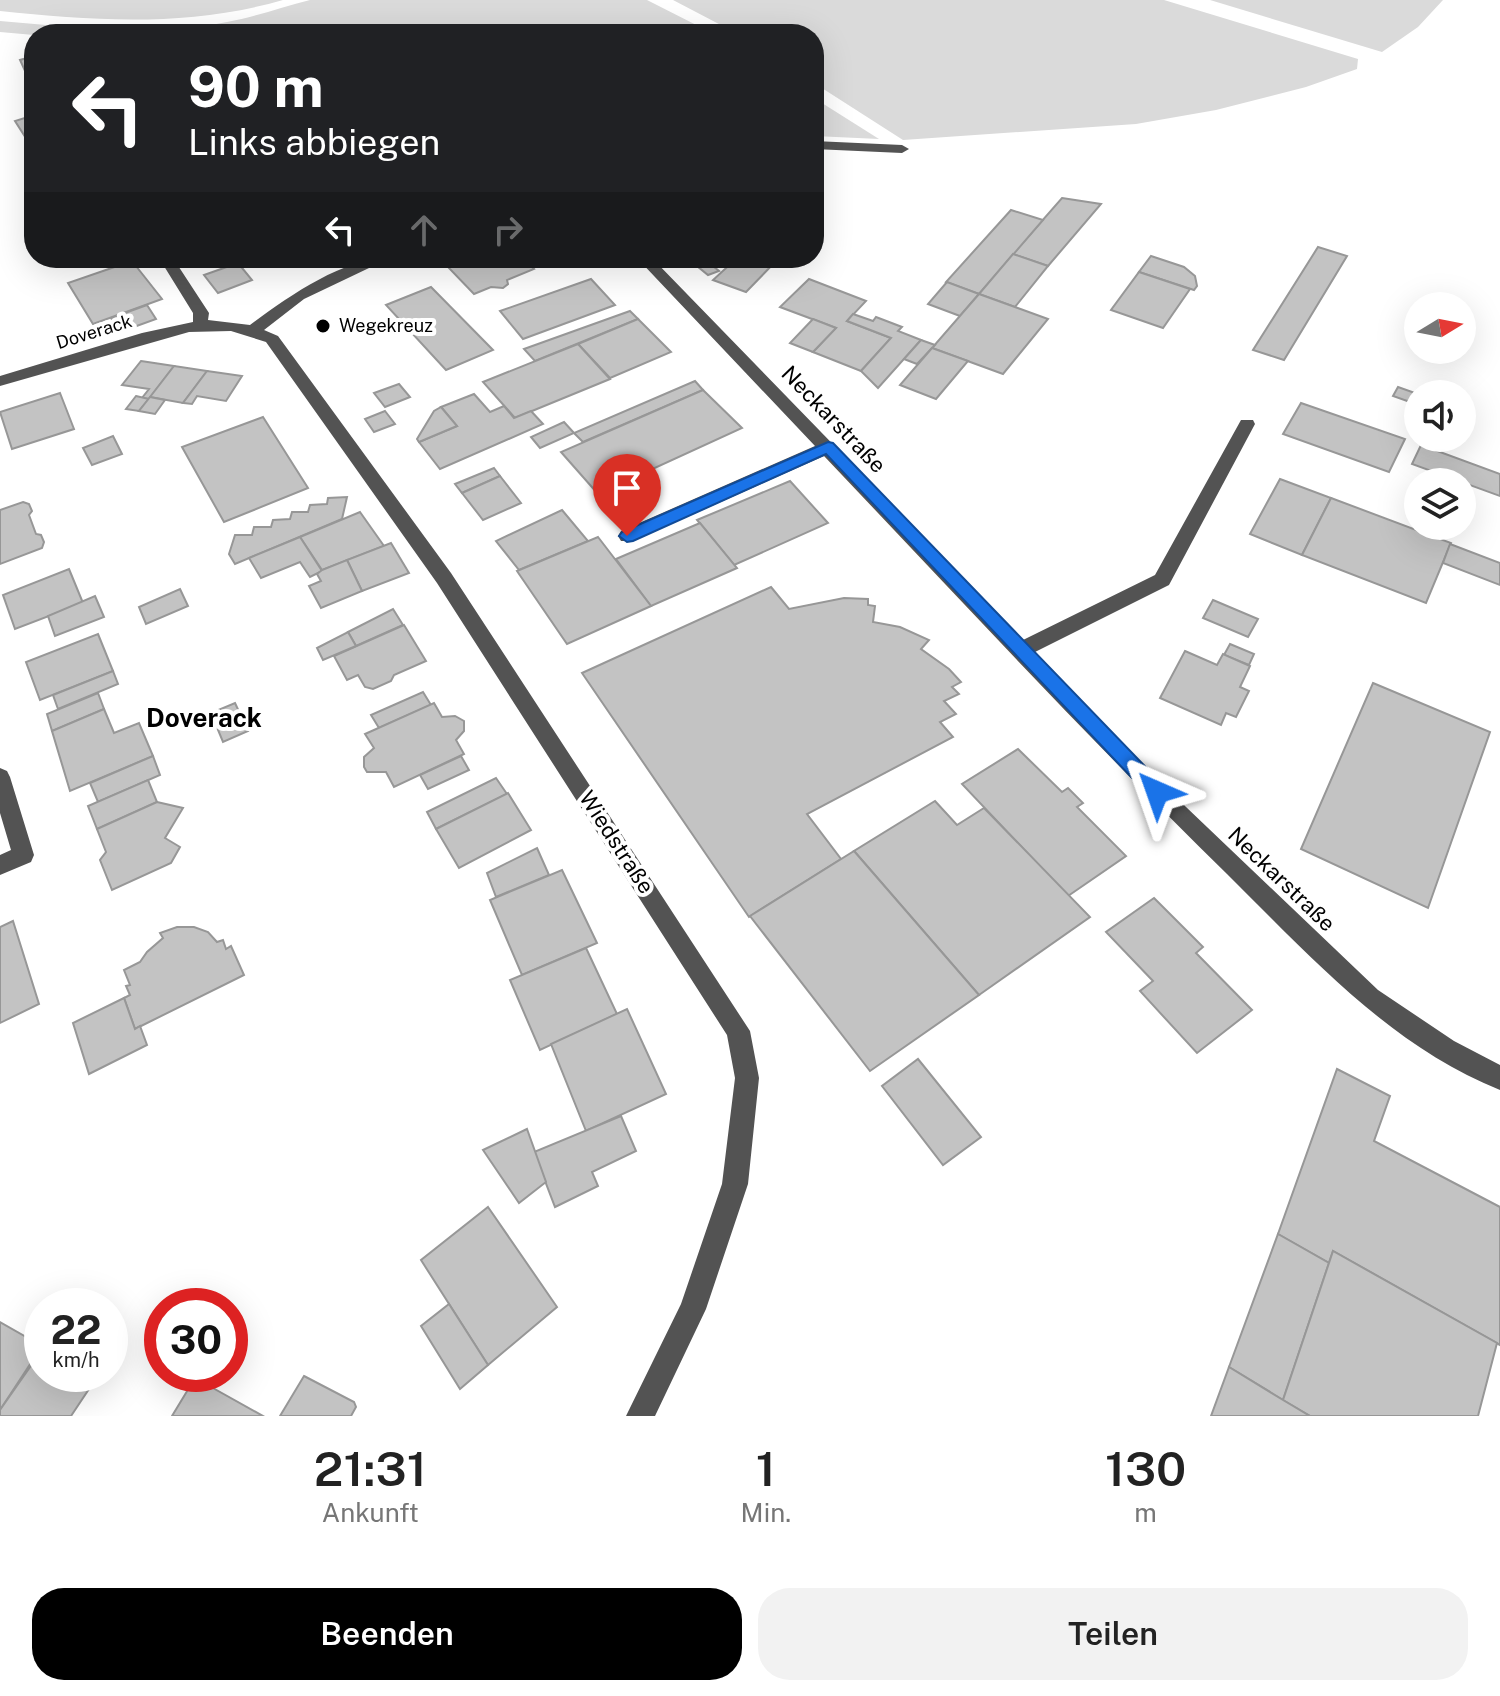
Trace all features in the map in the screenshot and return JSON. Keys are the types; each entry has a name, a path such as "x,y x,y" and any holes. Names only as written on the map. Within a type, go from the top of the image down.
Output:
{"street":[{"path":"824,145 902,149"},
{"path":"172,268 201,313 200,325"},
{"path":"254,330 299,296 361,268"},
{"name":"Neckarstraße","path":"654,268 1023,649 1157,792 1370,998 1446,1049 1500,1078"},
{"name":"Doverack","path":"0,381 178,327 229,324 254,330"},
{"name":"Wiedstraße","path":"254,330 272,339 444,578 738,1031 747,1078 735,1184 693,1309 640,1416"},
{"path":"1023,649 1162,580 1247,424"},
{"path":"627,536 828,447"},
{"path":"0,777 23,855 0,865"}],"shaded area":[{"path":"0,0 283,0 213,15 107,19 0,11"},
{"path":"310,0 647,0 694,24 214,24"},
{"path":"673,0 1164,0 1358,59 1357,69 1306,87 1216,110 1136,124 903,140 824,89 824,24 719,24"},
{"path":"1210,0 1443,0 1418,27 1382,52"},
{"path":"0,21 36,24 24,24 24,34 0,32"},
{"path":"824,104 879,139 824,136"}],"building":[{"path":"24,118 24,135 15,121"},
{"path":"1062,198 1101,204 1048,266 1013,254"},
{"path":"1011,210 1043,220 979,294 946,282"},
{"path":"1318,247 1347,256 1284,360 1253,350"},
{"path":"1013,254 1048,266 1015,307 979,294"},
{"path":"1151,256 1184,267 1195,276 1197,286 1194,290 1139,272"},
{"path":"112,268 138,268 162,299 93,324 68,283"},
{"path":"224,268 242,268 252,280 218,293 204,275"},
{"path":"449,268 534,269 507,280 508,284 503,288 491,287 474,294"},
{"path":"699,268 715,268 719,271 708,275"},
{"path":"726,268 769,268 746,292 713,280"},
{"path":"1139,272 1190,289 1163,328 1111,310"},
{"path":"591,279 615,305 523,339 500,311"},
{"path":"809,279 866,301 847,321 891,338 861,371 813,352 836,328 780,307"},
{"path":"947,282 979,294 960,316 928,304"},
{"path":"431,287 493,350 446,370 386,305"},
{"path":"979,294 1048,319 1003,374 932,348"},
{"path":"147,305 156,319 120,332 111,318"},
{"path":"630,311 638,319 535,361 524,349"},
{"path":"853,314 873,321 876,317 902,327 898,331 921,340 878,388 861,371 891,338 847,321"},
{"path":"638,319 671,352 610,378 578,344"},
{"path":"813,319 836,328 813,352 790,343"},
{"path":"921,340 935,345 917,364 904,359"},
{"path":"578,344 610,379 515,418 483,382"},
{"path":"932,348 968,361 936,399 900,385"},
{"path":"141,361 174,366 149,399 142,398 149,389 122,385"},
{"path":"174,366 207,371 183,403 150,397"},
{"path":"207,371 242,376 226,401 197,396 192,404 183,403"},
{"path":"695,381 703,390 583,442 574,433"},
{"path":"399,384 410,397 385,407 374,393"},
{"path":"1398,387 1404,389 1404,400 1393,396"},
{"path":"703,390 742,428 598,494 561,452"},
{"path":"60,393 74,429 12,449 0,412"},
{"path":"474,394 490,412 504,406 514,418 531,411 543,424 440,469 419,442 457,426 441,407"},
{"path":"136,396 149,399 139,411 126,409"},
{"path":"150,397 165,400 155,414 139,411"},
{"path":"1301,403 1404,441 1389,472 1283,434"},
{"path":"441,407 457,426 419,442 417,439 434,411"},
{"path":"385,411 395,424 374,432 365,419"},
{"path":"263,417 308,488 224,522 182,447"},
{"path":"564,422 574,433 540,448 531,437"},
{"path":"113,436 122,454 92,465 83,448"},
{"path":"1418,452 1440,452 1500,474 1500,496 1476,487 1476,468 1423,468 1412,464"},
{"path":"494,468 500,476 462,493 455,484"},
{"path":"500,476 521,503 483,520 462,493"},
{"path":"1280,479 1331,498 1302,555 1250,534"},
{"path":"790,481 828,523 734,565 697,520"},
{"path":"347,497 342,519 235,564 229,554 235,535 252,535 254,527 271,527 273,520 290,519 292,512 308,512 310,505 327,504 328,498"},
{"path":"1331,498 1404,525 1404,540 1443,540 1451,543 1426,603 1302,555"},
{"path":"23,502 29,504 32,511 29,515 36,534 41,535 44,542 42,548 0,564 0,510"},
{"path":"562,510 588,541 519,570 496,541"},
{"path":"360,512 384,546 322,570 300,537"},
{"path":"700,523 737,568 651,606 616,559"},
{"path":"300,537 322,571 310,577 300,562 261,578 249,558"},
{"path":"598,537 651,606 567,644 517,571"},
{"path":"391,543 409,573 362,591 347,560"},
{"path":"1450,544 1500,563 1500,585 1443,563"},
{"path":"347,560 362,591 321,608 309,586 321,581 317,574 322,570"},
{"path":"69,569 83,603 15,629 3,595"},
{"path":"771,587 789,609 844,598 868,599 868,605 875,606 873,622 900,627 929,640 921,649 961,682 952,687 959,694 944,701 956,714 940,722 953,737 807,814 841,859 749,917 582,673"},
{"path":"180,589 188,606 146,624 139,607"},
{"path":"95,596 104,617 55,636 48,616"},
{"path":"1213,600 1258,619 1248,637 1203,618"},
{"path":"393,609 403,625 356,646 348,632"},
{"path":"404,625 426,661 394,675 391,681 373,689 365,687 358,675 347,680 334,656"},
{"path":"348,632 356,646 323,660 317,648"},
{"path":"98,634 113,671 40,700 26,662"},
{"path":"1230,644 1254,654 1249,665 1224,655"},
{"path":"1185,651 1217,665 1223,654 1250,666 1240,687 1249,691 1236,717 1226,713 1221,725 1160,698"},
{"path":"113,671 118,684 58,709 53,695"},
{"path":"1373,683 1490,732 1428,908 1301,849"},
{"path":"423,692 431,705 379,728 371,715"},
{"path":"98,693 104,709 52,731 47,714"},
{"path":"235,703 248,731 223,742 211,713"},
{"path":"434,703 442,717 455,716 464,721 464,731 456,740 464,754 394,787 386,772 367,772 364,757 374,748 365,734"},
{"path":"104,709 114,733 139,723 153,756 70,791 52,731"},
{"path":"1018,749 1062,792 1068,788 1083,803 1077,807 1126,856 1068,896 962,784"},
{"path":"153,756 160,775 98,802 90,783"},
{"path":"461,756 469,770 428,789 420,775"},
{"path":"496,778 507,794 436,829 427,812"},
{"path":"148,780 157,802 97,829 88,806"},
{"path":"508,793 531,830 459,868 436,829"},
{"path":"935,801 957,825 984,808 1090,917 979,995 854,851"},
{"path":"157,802 183,808 165,838 180,847 171,863 112,890 100,860 106,852 97,829"},
{"path":"537,848 549,875 496,897 487,873"},
{"path":"854,851 979,995 870,1071 750,916"},
{"path":"562,870 597,943 522,975 490,900"},
{"path":"1154,898 1203,947 1196,953 1252,1010 1197,1053 1140,991 1153,981 1106,932"},
{"path":"13,921 39,1004 0,1023 0,927"},
{"path":"177,927 194,927 208,932 217,942 223,940 226,949 231,946 244,975 135,1029 124,998 130,995 126,986 130,985 124,970 140,962 163,938 160,933"},
{"path":"586,948 617,1014 540,1050 510,980"},
{"path":"124,998 135,1029 140,1026 147,1045 89,1074 73,1023"},
{"path":"627,1009 666,1094 586,1131 551,1044"},
{"path":"918,1059 981,1137 943,1165 882,1086"},
{"path":"1337,1069 1390,1096 1374,1141 1500,1207 1500,1345 1333,1251 1329,1263 1278,1234"},
{"path":"621,1116 636,1151 592,1172 598,1186 555,1207 534,1152"},
{"path":"527,1129 546,1182 519,1203 483,1150"},
{"path":"488,1207 557,1307 488,1365 421,1260"},
{"path":"1278,1234 1329,1263 1283,1400 1229,1367"},
{"path":"1333,1251 1497,1343 1478,1416 1310,1416 1283,1400"},
{"path":"449,1304 488,1365 460,1389 421,1326"},
{"path":"0,1322 24,1336 24,1373 0,1410"},
{"path":"1229,1367 1283,1400 1310,1416 1211,1416"},
{"path":"24,1376 24,1392 87,1392 71,1416 0,1416 0,1410"},
{"path":"304,1376 354,1402 356,1407 351,1416 280,1416"},
{"path":"187,1392 220,1392 263,1416 172,1416"}],"place":[{"name":"Wegekreuz","path":"323,326"}],"district":[{"name":"Doverack","path":"204,718"}],"route":[{"path":"627,536 828,447 1157,792"}]}
